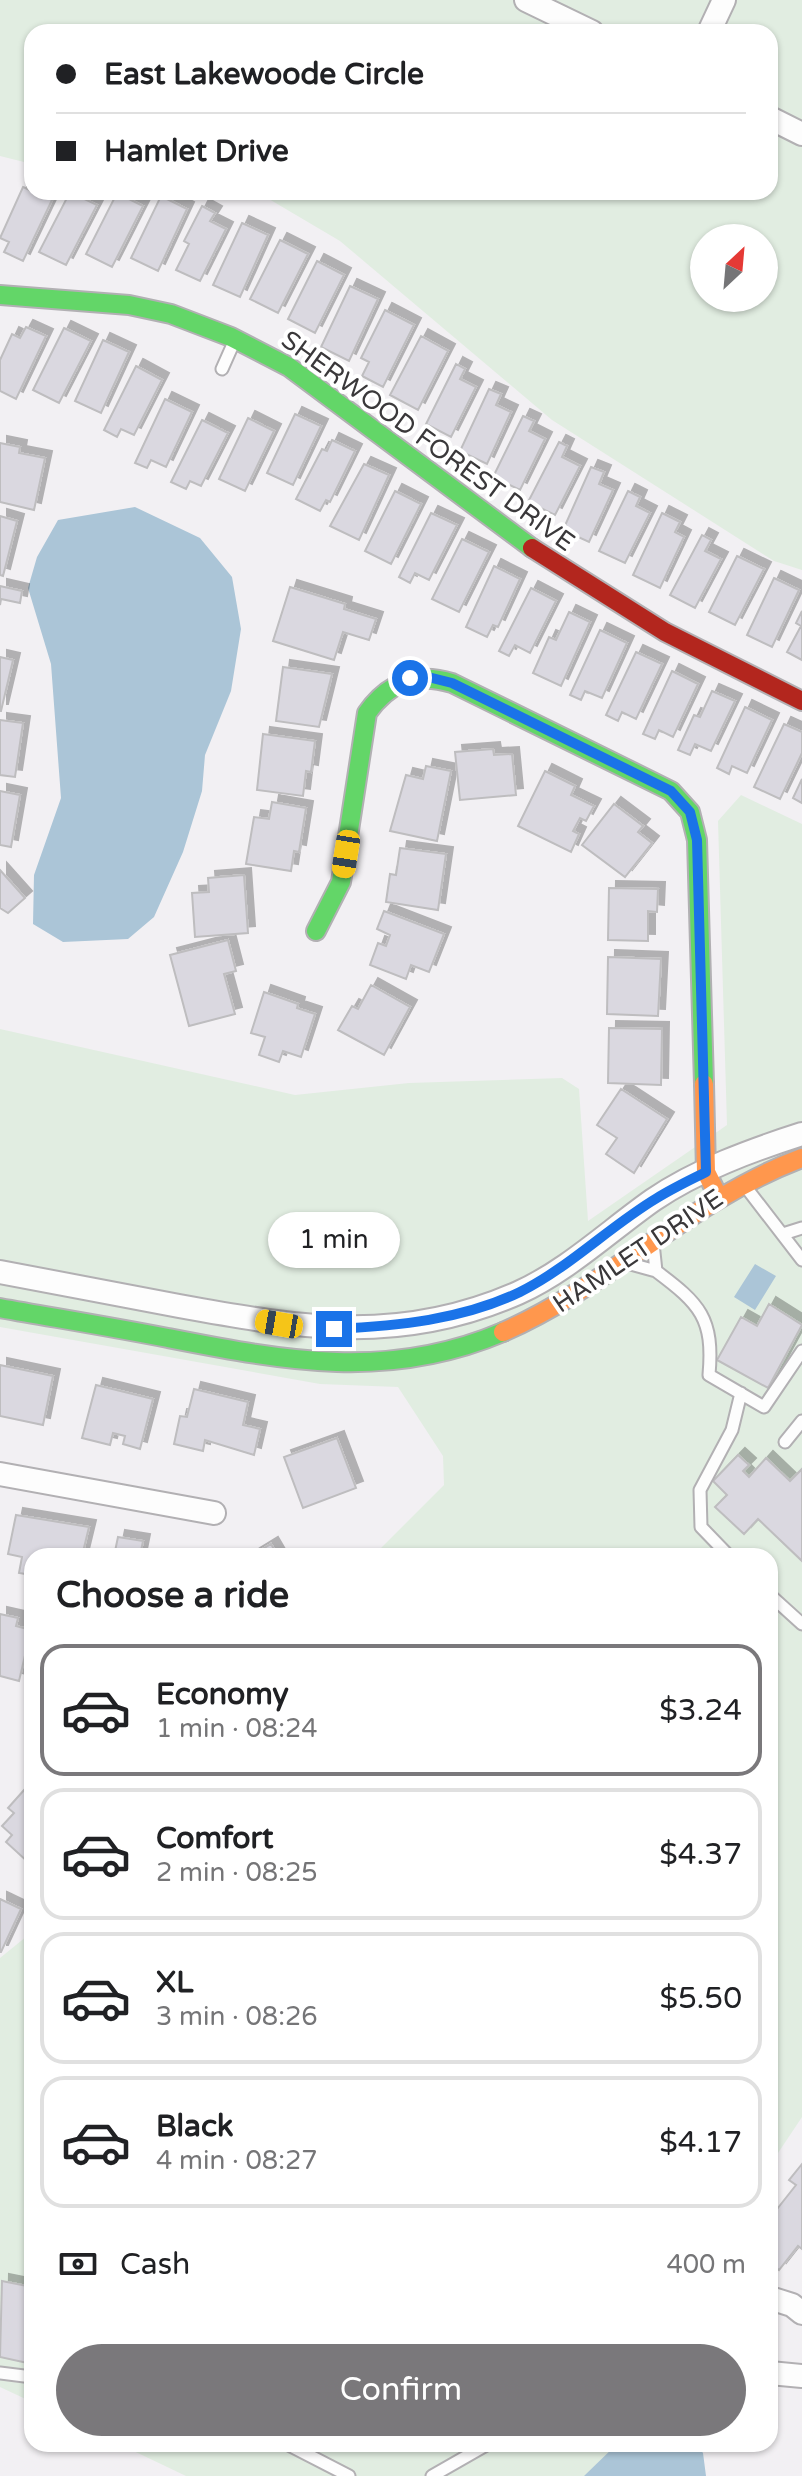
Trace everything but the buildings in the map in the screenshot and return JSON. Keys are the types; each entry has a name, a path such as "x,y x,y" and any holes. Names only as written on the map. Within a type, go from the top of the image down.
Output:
{"street":[{"path":"526,0 576,24"},
{"path":"713,24 724,0"},
{"path":"778,122 802,134"},
{"name":"SHERWOOD FOREST DRIVE","path":"0,295 129,305 175,315 236,338 289,367 580,583 697,652 802,701"},
{"path":"316,931 341,882 367,713 374,701 397,683 424,676 452,683 671,791 690,812 697,840 706,1172 718,1196"},
{"name":"HAMLET DRIVE","path":"0,1272 279,1324 334,1329 396,1326 460,1314 520,1292 571,1261 656,1198 750,1151 802,1134"},
{"name":"HAMLET DRIVE","path":"0,1308 264,1357 331,1364 402,1362 473,1343 540,1315 626,1263 718,1196 742,1182 795,1164"},
{"path":"0,1474 214,1513"},
{"path":"778,2301 792,2305 802,2313"},
{"path":"778,2374 802,2376"}],"lane":[{"path":"222,369 236,338"},
{"path":"742,1182 802,1260"},
{"path":"783,1234 802,1228"},
{"path":"653,1243 656,1271"},
{"path":"626,1263 656,1271 694,1301 705,1315 709,1375 764,1407 802,1351"},
{"path":"721,1548 701,1527 700,1490 732,1430 741,1393"},
{"path":"785,1442 802,1421"},
{"path":"778,1602 802,1624"},
{"path":"0,2373 24,2376"},
{"path":"302,2452 349,2476"},
{"path":"432,2476 474,2452"}],"shaded area":[{"path":"0,0 802,0 802,570 774,561 552,420 340,241 271,200 778,200 778,24 24,24 24,162 0,156"},
{"path":"741,795 802,824 802,2117 778,2153 778,1548 381,1548 444,1485 443,1456 398,1387 320,1384 0,1327 0,1029 295,1095 409,1083 562,1078 579,1089 588,1221 727,1125 718,821"},
{"path":"24,1938 24,2398 0,2387 0,1958"},
{"path":"136,2452 694,2452 702,2476 186,2476"}],"water":[{"path":"135,507 200,538 232,577 241,629 231,691 205,755 202,791 183,852 154,917 128,939 63,942 33,924 34,875 61,798 51,664 28,588 37,557 58,520"},
{"path":"755,1264 776,1276 755,1310 734,1297"},
{"path":"609,2452 702,2452 706,2476 584,2476"}],"traffic: fast":[{"path":"0,295 129,305 171,314 231,337 289,367 532,548"},
{"path":"316,931 341,882 367,713 384,694 404,682 427,679 452,683 671,791 690,812 697,840 704,1084"},
{"path":"0,1308 254,1354 337,1362 419,1357 503,1332"}],"traffic: slow":[{"path":"704,1084 706,1172 718,1196"},
{"path":"503,1332 579,1291 724,1196 802,1158"}],"traffic: jam":[{"path":"532,548 665,632 802,701"}],"route":[{"path":"334,1329 396,1326 460,1314 520,1292 571,1261 656,1198 706,1172 697,840 690,812 671,791 452,683 424,676 410,678"}]}
